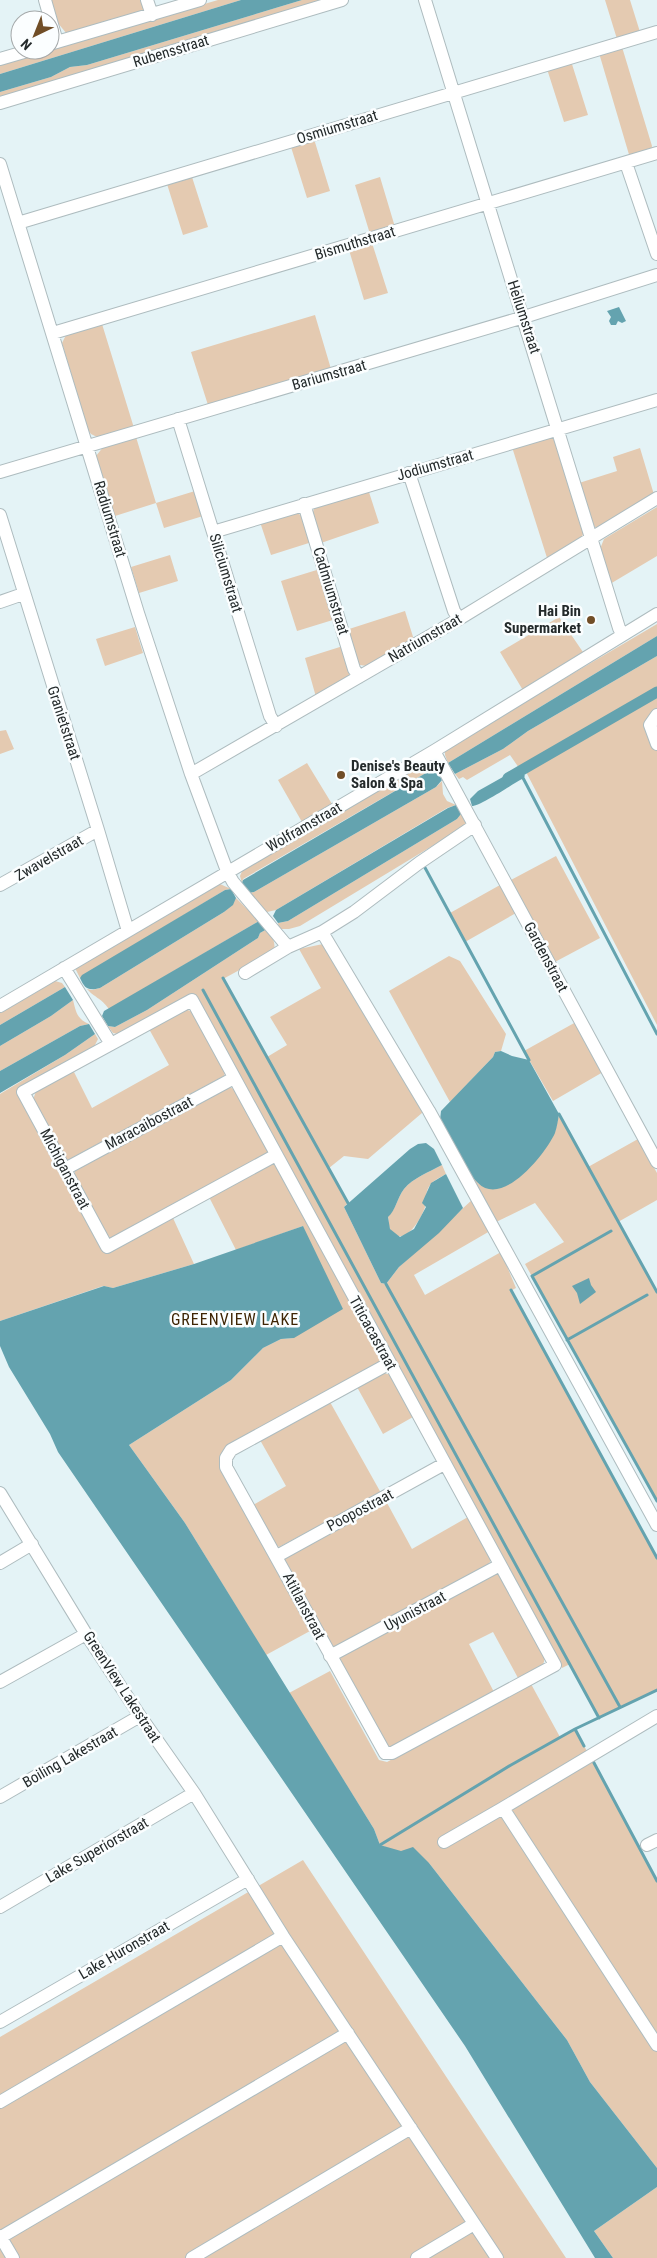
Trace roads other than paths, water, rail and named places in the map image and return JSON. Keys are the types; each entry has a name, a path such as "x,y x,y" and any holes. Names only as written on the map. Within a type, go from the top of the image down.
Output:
{"street":[{"path":"147,0 152,15"},
{"path":"60,41 200,0"},
{"name":"Rubensstraat","path":"0,103 342,0"},
{"name":"Heliumstraat","path":"425,0 486,204 524,317 622,634"},
{"name":"Osmiumstraat","path":"18,223 657,32"},
{"name":"Bismuthstraat","path":"53,333 657,153"},
{"path":"626,163 657,254"},
{"name":"Radiumstraat","path":"0,164 138,614 191,774 230,877 245,898 264,917 288,947"},
{"name":"Bariumstraat","path":"0,472 524,317 657,275"},
{"name":"Jodiumstraat","path":"213,532 657,400"},
{"name":"Siliciumstraat","path":"178,419 270,716 276,726"},
{"path":"410,473 454,611 459,619"},
{"name":"Natriumstraat","path":"191,774 459,619 657,498"},
{"name":"Cadmiumstraat","path":"304,504 354,669 359,677"},
{"name":"Granietstraat","path":"0,515 128,931"},
{"path":"0,602 23,594"},
{"name":"Wolframstraat","path":"0,1006 128,931 230,877 657,614"},
{"path":"657,715 650,724 657,744"},
{"name":"Gardenstraat","path":"434,751 657,1162"},
{"path":"245,973 288,947 322,932 354,912 472,821"},
{"name":"Zwavelstraat","path":"0,885 98,830"},
{"path":"322,932 429,1111 657,1525"},
{"path":"64,968 109,1040"},
{"name":"Michiganstraat","path":"192,1000 109,1040 23,1092 107,1247 276,1155"},
{"name":"Titicacastraat","path":"192,1000 555,1665"},
{"name":"Maracaibostraat","path":"65,1169 234,1078"},
{"name":"Atitlanstraat","path":"390,1363 230,1450 226,1458 226,1467 385,1753 392,1753 555,1665"},
{"name":"Poopostraat","path":"276,1556 444,1464"},
{"name":"GreenView Lakestraat","path":"0,1492 86,1634 194,1793 283,1936 497,2258"},
{"path":"0,1563 32,1544"},
{"name":"Uyunistraat","path":"330,1656 500,1565"},
{"path":"0,1682 86,1634"},
{"name":"Boiling Lakestraat","path":"0,1797 140,1716"},
{"path":"444,1842 657,1716"},
{"name":"Lake Superiorstraat","path":"0,1907 194,1793"},
{"path":"503,1808 657,2045"},
{"name":"Lake Huronstraat","path":"0,2022 248,1879"},
{"path":"0,2102 283,1936"},
{"path":"13,2258 1,2237 348,2033"},
{"path":"192,2258 411,2128"},
{"path":"417,2258 474,2224"}],"water":[{"path":"241,0 302,0 87,65 70,67 51,77 0,92 0,74 46,60 60,60 60,56"},
{"path":"619,307 626,321 622,323 618,321 616,325 611,325 609,321 611,317 607,311"},
{"path":"657,636 657,656 528,731 503,749 455,774 448,763"},
{"path":"519,768 525,776 522,779 472,806 470,799 478,791"},
{"path":"431,770 436,770 442,780 436,787 254,892 248,893 242,883 243,880"},
{"path":"456,805 461,814 457,819 288,921 278,923 273,916 276,910"},
{"path":"231,889 236,898 233,905 224,912 100,988 90,989 84,985 80,978 82,975 225,890"},
{"path":"259,921 267,929 260,933 258,938 147,1010 115,1027 108,1026 102,1016 104,1011"},
{"path":"65,987 73,1000 51,1016 0,1046 0,1025"},
{"path":"89,1024 95,1034 65,1055 0,1093 0,1071 80,1026"},
{"path":"501,1051 529,1060 559,1114 555,1133 543,1153 533,1164 511,1183 499,1189 488,1189 478,1183 468,1170 440,1120 441,1111 493,1057 495,1052"},
{"path":"426,1143 434,1149 442,1165 417,1178 404,1189 388,1217 390,1229 400,1237 414,1229 426,1207 422,1203 431,1183 446,1174 463,1208 439,1233 399,1267 386,1284 381,1283 344,1207 410,1149 418,1144"},
{"path":"303,1226 343,1309 294,1338 281,1339 263,1348 231,1380 129,1445 185,1523 374,1829 380,1845 401,1851 413,1847 429,1863 567,2040 590,2082 657,2168 657,2187 594,2231 613,2258 595,2258 465,2046 58,1452 50,1434 9,1367 0,1346 0,1321 104,1286 113,1288 194,1264"},
{"path":"589,1278 596,1292 580,1304 577,1293 572,1286"}],"waterway":[{"path":"508,778 657,692"},
{"path":"522,776 657,1034"},
{"path":"423,864 529,1060"},
{"path":"223,978 348,1203"},
{"path":"203,990 599,1718"},
{"path":"559,1114 657,1292"},
{"path":"611,1231 532,1276 657,1501"},
{"path":"386,1284 620,1707"},
{"path":"511,1290 657,1558"},
{"path":"567,1340 647,1295"},
{"path":"380,1845 511,1765 575,1729 657,1690"},
{"path":"575,1729 584,1746"},
{"path":"593,1761 657,1881"}],"place":[{"name":"Hai Bin Supermarket","path":"591,620"},
{"name":"Denise's Beauty Salon & Spa","path":"341,775"}],"district":[{"name":"GREENVIEW LAKE","path":"235,1319"}]}
